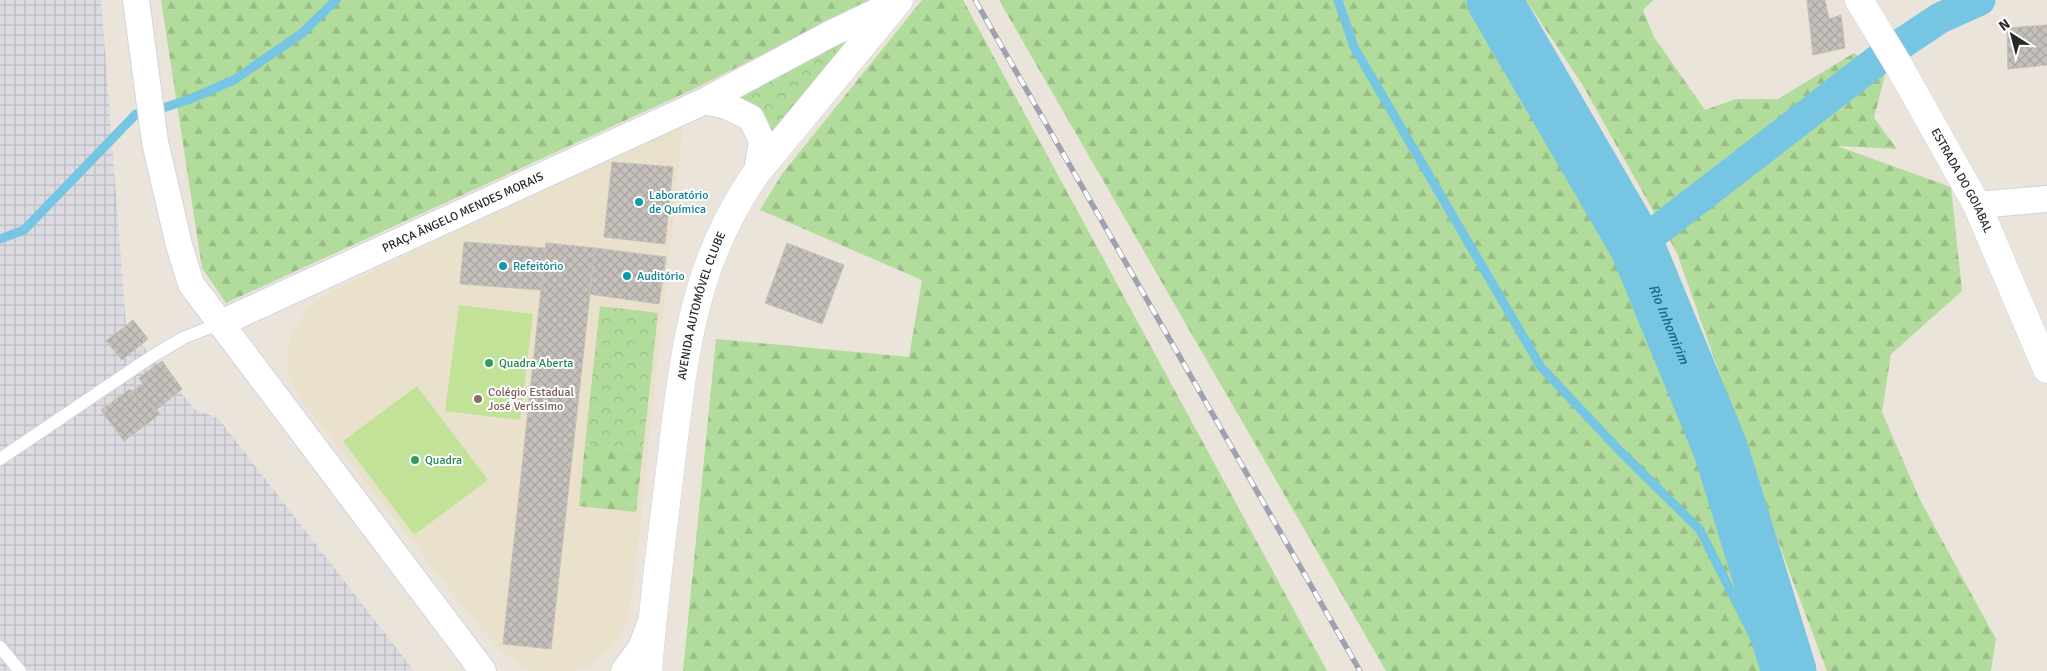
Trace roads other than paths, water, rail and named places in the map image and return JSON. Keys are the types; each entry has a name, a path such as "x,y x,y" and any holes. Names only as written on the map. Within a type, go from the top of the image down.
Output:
{"main road":[{"name":"AVENIDA AUTOMÓVEL CLUBE","path":"648,671 652,621 686,345 706,271 722,230 739,198 757,172 898,1"},
{"name":"ESTRADA DO GOIABAL","path":"1868,8 1977,205 2047,369"}],"street":[{"path":"136,0 155,142 178,246 191,284 483,671"},
{"name":"PRAÇA ÂNGELO MENDES MORAIS","path":"221,323 705,101 815,41 898,1"},
{"path":"705,101 727,106 751,118 762,141 757,172"},
{"path":"1977,205 2047,199"},
{"path":"624,671 641,648 652,621"}],"lane":[{"path":"0,459 151,357 183,338 221,323"},
{"path":"0,646 20,671"}],"waterway":[{"path":"163,108 190,99 234,80 301,34 336,0"},
{"path":"1338,0 1354,47 1541,367 1617,448 1700,530 1771,671"},
{"name":"Rio Inhomirim","path":"1494,0 1637,246 1721,450 1789,671"},
{"path":"1637,246 1883,56 1940,18 1980,0"},
{"path":"0,239 24,230 136,114"}],"railway":[{"path":"975,0 1360,671"}],"place":[{"name":"Laboratório de Química","path":"639,202"},
{"name":"Refeitório","path":"503,266"},
{"name":"Auditório","path":"627,276"},
{"name":"Quadra Aberta","path":"489,363"},
{"name":"Colégio Estadual José Veríssimo","path":"478,399"},
{"name":"Quadra","path":"415,460"}]}
